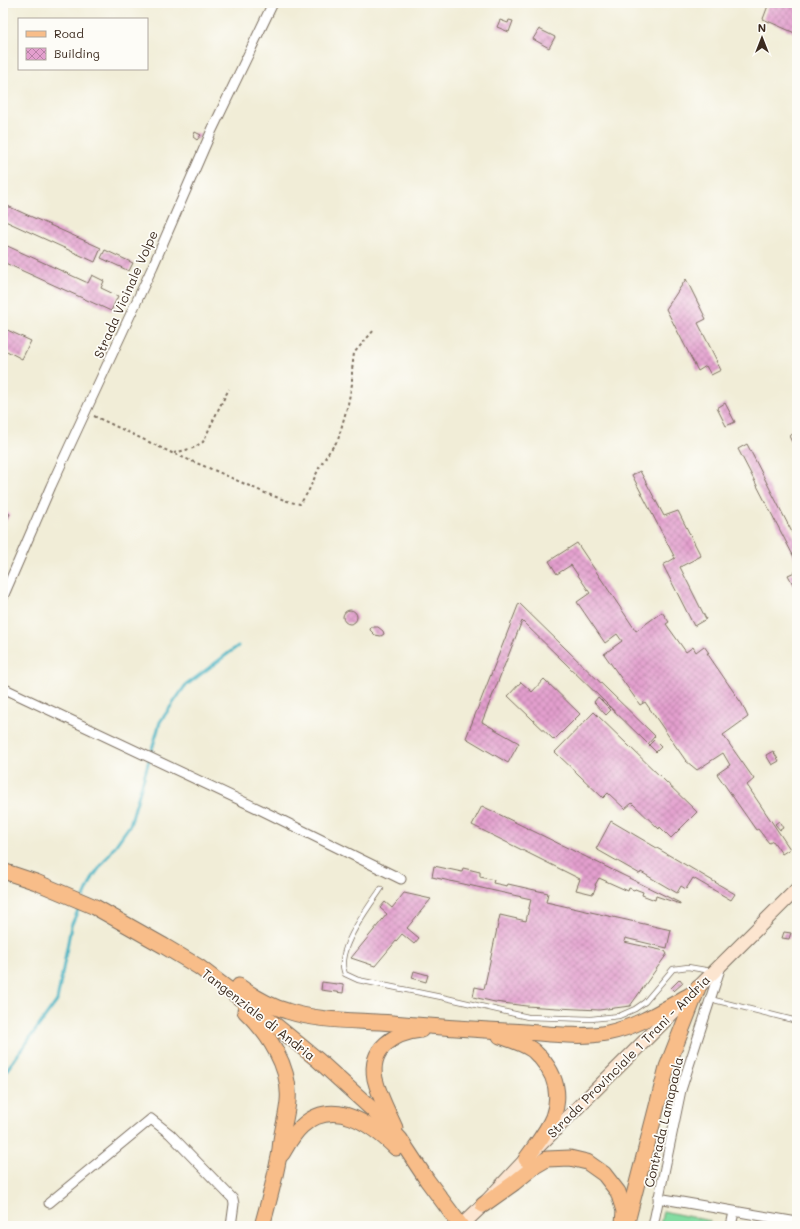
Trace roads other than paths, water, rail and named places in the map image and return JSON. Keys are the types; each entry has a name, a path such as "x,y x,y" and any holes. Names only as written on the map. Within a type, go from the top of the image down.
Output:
{"main road":[{"name":"Tangenziale di Andria","path":"3,871 36,882 95,907 199,967 274,1024 318,1060 373,1110 400,1139 427,1180 461,1226"},
{"name":"Strada Provinciale 1 Trani - Andria","path":"461,1226 713,971 797,889"},
{"path":"199,967 222,975 251,995 287,1011 312,1017 342,1021 390,1023 444,1028 582,1035 606,1033 634,1025 694,991"},
{"path":"216,981 252,1017 267,1036 279,1057 286,1078 288,1100 286,1119 281,1140 279,1160 262,1226"},
{"path":"626,1226 667,1067 694,991"},
{"path":"400,1139 380,1094 375,1078 375,1061 384,1044 393,1038 411,1032 444,1028"},
{"path":"484,1030 522,1044 533,1050 551,1070 556,1087 556,1103 552,1118 546,1130 526,1159"},
{"path":"279,1160 290,1140 301,1127 320,1116 337,1114 350,1117 368,1125 382,1135 418,1167"},
{"path":"483,1205 541,1162 548,1159 570,1158 587,1162 604,1174 618,1192 624,1211 622,1226"}],"street":[{"name":"Strada Vicinale Volpe","path":"3,597 51,486 153,266 212,130 273,3"},
{"path":"3,688 401,879"},
{"name":"Contrada Lamapaola","path":"652,1226 681,1090 723,961"},
{"path":"49,1203 152,1119 170,1134 233,1199 234,1204 231,1226"},
{"name":"Contrada Lamapaola","path":"658,1198 797,1222"},
{"path":"732,1226 734,1212"}],"lane":[{"path":"380,889 346,946 342,964 345,974 358,980 528,1017 591,1019 619,1016 635,1009 645,1002 673,969 688,967 713,971"},
{"path":"710,999 797,1020"}],"waterway":[{"path":"84,897 93,877 130,825 160,722 185,686 238,646"},
{"path":"3,1075 57,1001 71,926 80,906"}]}
